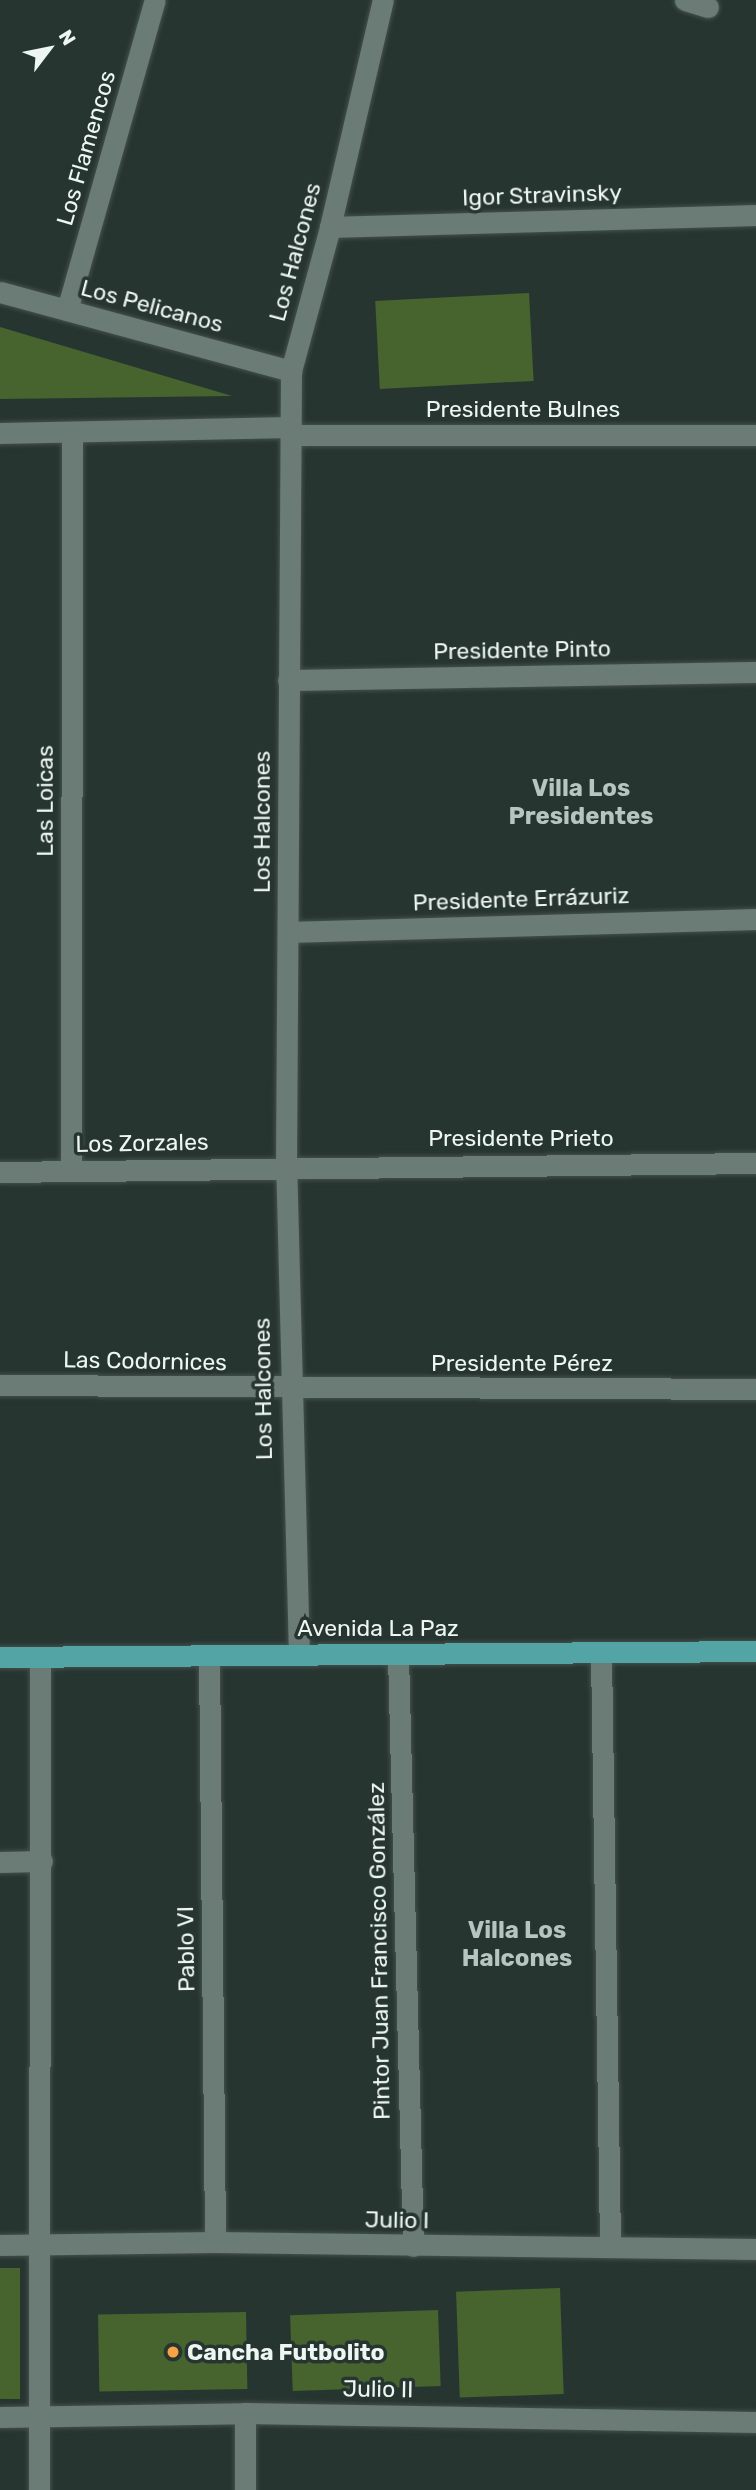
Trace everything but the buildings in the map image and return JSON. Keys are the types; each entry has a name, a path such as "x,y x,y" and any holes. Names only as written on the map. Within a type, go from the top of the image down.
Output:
{"main road":[{"name":"Avenida La Paz","path":"0,1657 756,1651"}],"street":[{"name":"Los Flamencos","path":"67,310 155,0"},
{"name":"Los Halcones","path":"299,1655 289,1389 286,1167 291,371 330,227 383,0"},
{"path":"685,0 708,7"},
{"name":"Igor Stravinsky","path":"330,227 756,215"},
{"name":"Los Pelicanos","path":"0,292 291,371"},
{"path":"0,433 290,431"},
{"name":"Presidente Bulnes","path":"290,431 756,435"},
{"name":"Las Loicas","path":"71,1171 72,432"},
{"name":"Presidente Pinto","path":"288,680 756,672"},
{"name":"Presidente Errázuriz","path":"288,932 756,919"},
{"name":"Presidente Prieto","path":"286,1167 756,1163"},
{"name":"Los Zorzales","path":"0,1172 286,1167"},
{"name":"Las Codornices","path":"0,1385 289,1389"},
{"name":"Presidente Pérez","path":"289,1389 756,1389"},
{"path":"601,1652 610,2247"},
{"name":"Pintor Juan Francisco González","path":"398,1654 413,2246"},
{"name":"Pablo VI","path":"209,1655 215,2242"},
{"path":"39,2490 36,2245 42,1861 40,1657"},
{"path":"0,1862 42,1861"},
{"name":"Julio I","path":"0,2245 215,2242 756,2249"},
{"path":"244,2490 245,2413"},
{"name":"Julio II","path":"0,2417 245,2413 756,2421"}],"green space":[{"path":"529,293 534,381 380,389 375,301"},
{"path":"0,327 232,396 0,399"},
{"path":"0,2268 20,2268 20,2399 0,2399"},
{"path":"560,2288 564,2394 460,2398 456,2292"},
{"name":"Cancha Futbolito","path":"438,2310 441,2386 293,2391 290,2315"},
{"name":"Cancha Futbolito","path":"246,2312 247,2389 99,2392 98,2315"}],"place":[{"name":"Cancha Futbolito","path":"173,2352"}],"district":[{"name":"Villa Los Presidentes","path":"581,803"},
{"name":"Villa Los Halcones","path":"517,1945"}]}
